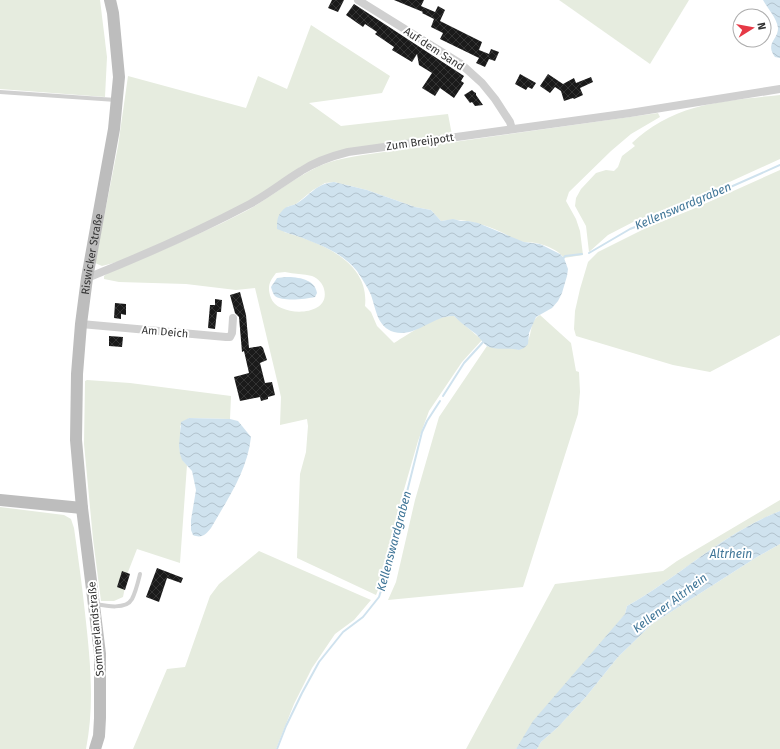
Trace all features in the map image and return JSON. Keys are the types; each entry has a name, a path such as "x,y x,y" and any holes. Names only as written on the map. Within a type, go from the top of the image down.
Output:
{"street":[{"name":"Riswicker Straße","path":"82,508 76,440 76,374 87,278 114,129 117,100 119,77 110,0"},
{"name":"Auf dem Sand","path":"358,0 461,64 482,83 495,98 510,122 512,129"},
{"name":"Zum Breijpott","path":"87,278 125,263 216,222 263,197 301,171 335,155 637,112 780,89"},
{"name":"Am Deich","path":"81,324 230,337 232,333 232,318"},
{"path":"0,500 82,508"},
{"name":"Sommerlandstraße","path":"82,508 100,654 101,694 98,736 95,749"}],"lane":[{"path":"0,92 117,100"},
{"path":"94,604 115,606 128,603 132,600 140,574"}],"shaded area":[{"path":"0,0 100,0 107,57 105,97 0,89"},
{"path":"559,0 689,0 650,64"},
{"path":"311,25 390,76 382,93 309,103 341,126 448,114 452,135 358,148 275,186 217,219 121,261 102,266 95,263 118,146 128,76 246,108 258,76 287,89"},
{"path":"780,95 780,159 701,195 637,220 608,235 589,252 586,226 575,206 576,198 581,189 596,173 606,170 614,171 618,167 622,156 635,146 632,143 638,137 661,122 677,114 704,105 748,98"},
{"path":"658,113 660,117 631,134 611,151 569,192 566,201 576,219 580,231 583,255 564,258 550,247 536,243 519,241 494,229 472,222 456,220 441,221 431,210 415,207 367,190 334,182 325,183 313,190 296,204 287,207 284,232 312,241 340,256 351,265 359,277 364,290 365,306 371,312 377,326 394,343 431,321 447,316 454,316 482,340 462,362 429,411 418,441 401,500 393,542 383,578 376,595 297,558 300,474 306,452 308,426 307,419 280,425 281,397 255,288 236,290 186,284 119,282 104,279 104,276 108,273 246,211 317,167 336,160","holes":["285,272 312,276 320,281 324,289 324,298 320,305 312,310 303,312 283,309 275,304 270,294 270,282 276,273"]},
{"path":"780,170 780,335 710,372 673,365 576,336 574,329 575,311 580,289 588,262 598,252 646,228 693,209"},
{"path":"540,315 571,343 576,371 579,372 580,392 578,414 523,587 388,600 396,582 415,500 439,417 487,346 519,350 528,340 533,322"},
{"path":"85,381 130,383 231,396 230,419 189,418 180,426 180,451 183,460 187,465 180,563 137,549 128,572 123,597 114,601 101,601 93,539 84,444"},
{"path":"780,500 780,511 739,531 665,582 627,606 625,614 516,749 466,749 555,584 663,571 677,561"},
{"path":"0,507 64,515 71,519 74,528 80,570 90,664 91,698 89,732 86,749 0,749"},
{"path":"780,544 780,749 537,749 541,742 557,728 585,698 618,657 652,624"},
{"path":"259,551 371,600 354,620 335,634 312,668 294,704 276,749 133,749 167,669 185,667 210,596 219,584"}],"water":[{"path":"763,0 780,0 780,58 775,57 771,48 778,28 772,14 772,8 768,8"},
{"path":"334,182 367,190 415,207 431,210 441,221 453,219 478,223 524,242 540,244 560,254 564,258 568,269 562,293 558,301 552,308 536,317 529,333 528,344 519,350 487,346 476,334 454,316 439,319 410,332 402,333 388,330 378,317 371,295 357,271 345,259 322,246 277,229 278,217 284,209 301,201 318,187"},
{"path":"277,278 301,278 309,282 316,288 317,293 315,297 283,299 275,296 271,287"},
{"path":"189,418 230,419 238,421 251,437 249,450 236,484 211,528 201,536 193,535 191,530 191,520 196,490 192,471 182,460 179,446 181,422"},
{"name":"Altrhein","path":"780,511 780,544 652,624 618,657 585,698 557,728 541,742 537,749 516,749 533,721 625,614 627,606 665,582 739,531"}],"building":[{"path":"332,0 344,0 338,12 328,8"},
{"path":"394,0 424,0 421,6 435,12 438,6 445,10 440,21 482,42 479,50 489,54 491,49 499,52 495,61 489,59 485,67 476,63 479,58 440,39 443,33 431,27 434,19 422,13 423,12"},
{"path":"354,4 464,76 461,81 464,83 454,98 440,88 435,96 422,88 432,73 419,65 417,54 412,62 392,50 394,47 375,34 377,32 365,24 363,27 346,15"},
{"path":"520,74 536,83 532,89 528,87 526,90 515,84"},
{"path":"548,74 563,84 574,78 576,83 591,77 593,82 580,88 583,95 564,101 561,91 555,87 550,93 540,86"},
{"path":"472,90 476,93 483,105 475,106 472,102 470,103 464,95"},
{"path":"240,292 246,315 249,348 261,346 263,348 267,360 260,363 265,383 272,382 275,395 261,401 260,397 240,401 234,377 249,373 244,351 242,352 239,317 235,313 230,295"},
{"path":"215,299 222,300 221,312 217,312 215,329 208,328 210,305 215,305"},
{"path":"115,303 126,304 126,315 121,314 121,319 114,318"},
{"path":"109,336 123,337 122,347 109,346"},
{"path":"157,568 183,578 181,583 167,578 159,602 146,597"},
{"path":"122,571 130,574 125,590 117,587"}],"waterway":[{"name":"Kellenswardgraben","path":"589,253 630,229 683,208 780,165"},
{"name":"Kellenswardgraben","path":"563,259 565,256 582,254"},
{"name":"Kellenswardgraben","path":"443,396 464,363 485,340"},
{"name":"Kellenswardgraben","path":"277,749 286,726 319,662 343,632 363,617 379,597 387,572 422,432 440,401"}],"water label":[{"name":"Kellener Altrhein","path":"670,603"}]}
